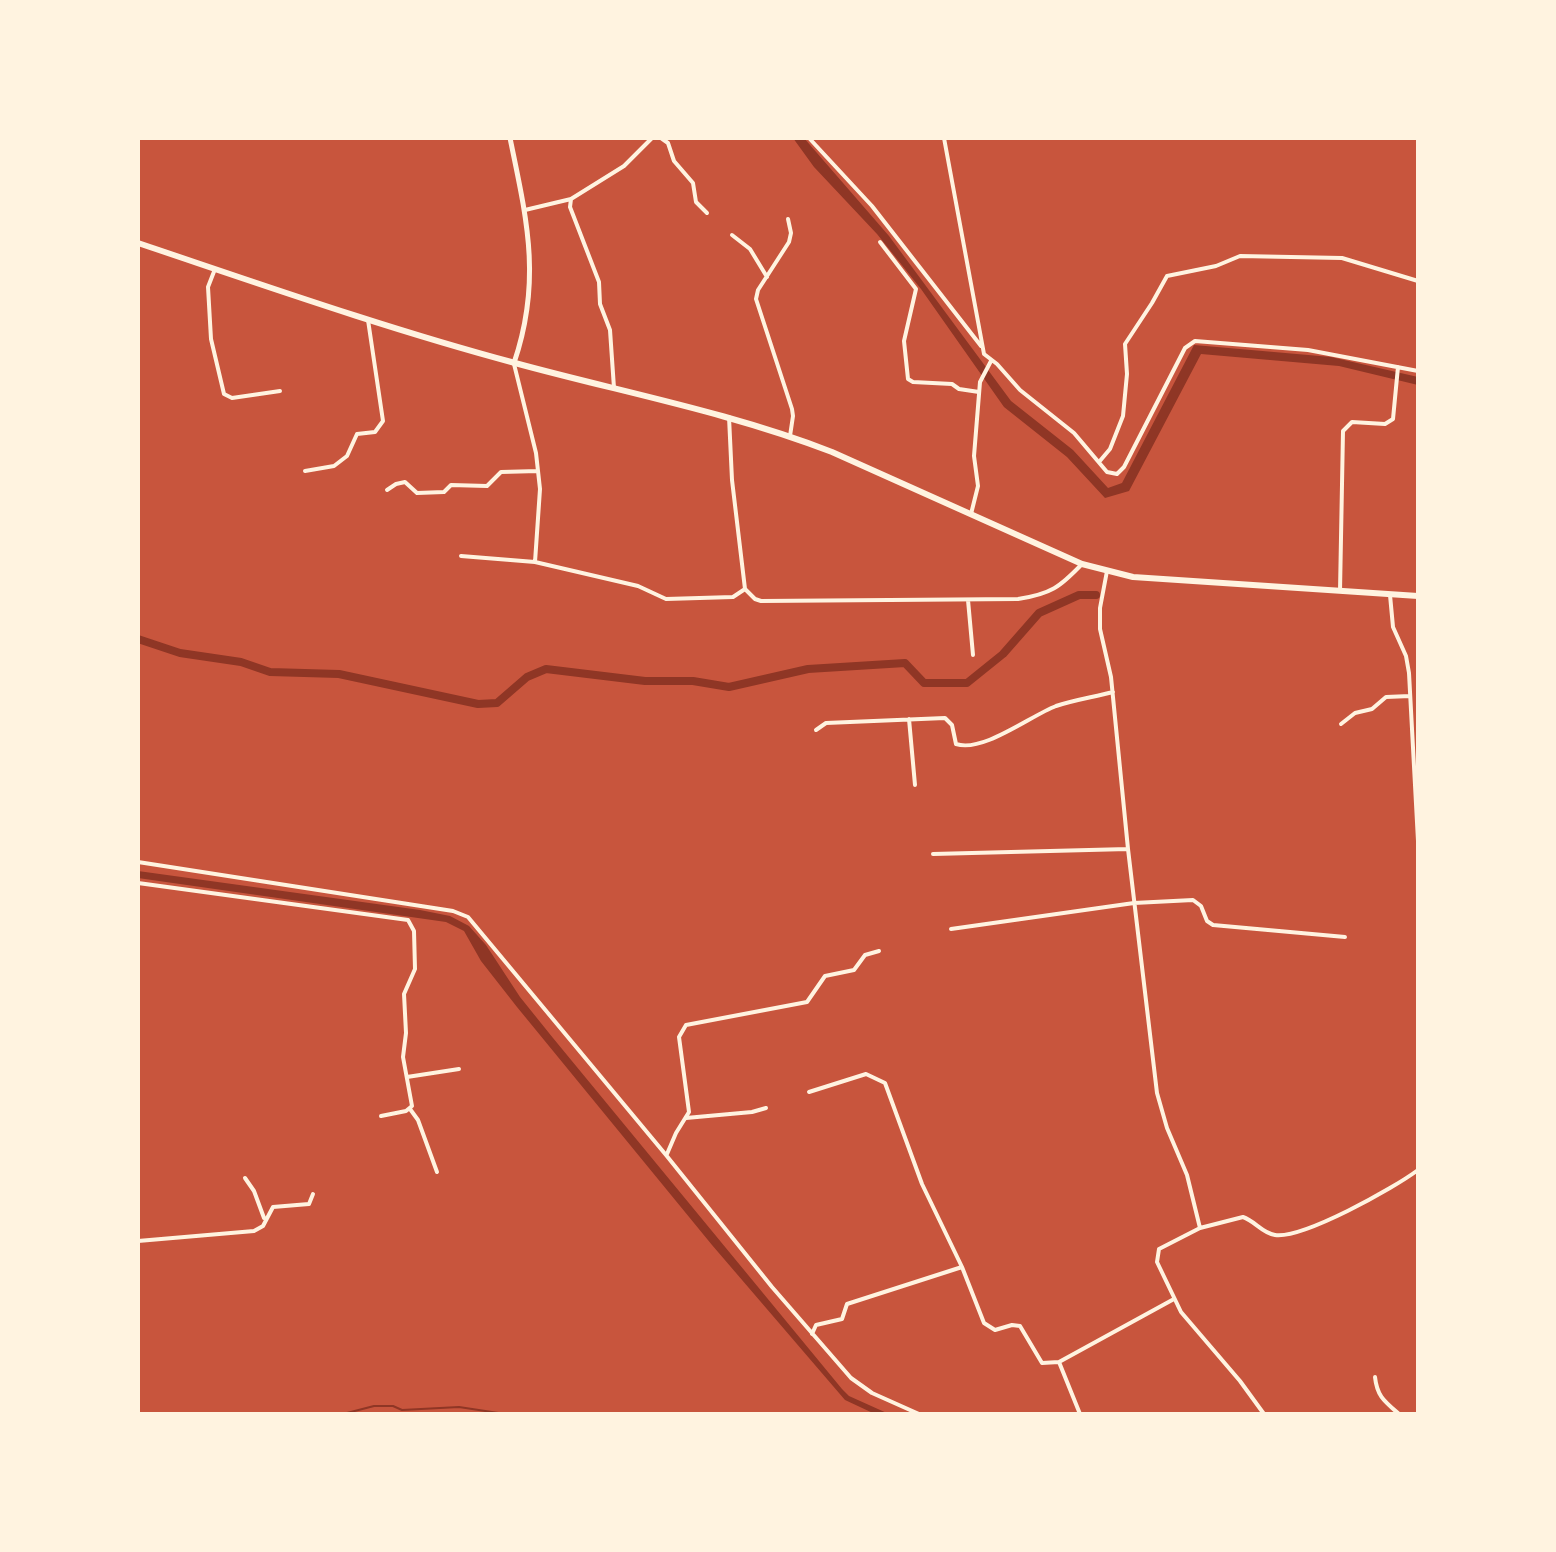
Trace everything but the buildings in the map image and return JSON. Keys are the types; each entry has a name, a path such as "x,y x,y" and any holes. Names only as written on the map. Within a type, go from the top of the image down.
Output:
{"main road":[{"path":"138,243 368,320 514,363 729,417 790,436 1082,564 1107,571 1133,577 1418,596"}],"street":[{"path":"510,138 527,222 530,304 526,329 514,363 538,471 541,503 535,562"},
{"path":"525,210 571,199 623,166 652,138"},
{"path":"661,138 668,143 674,161 693,183 696,202 707,213"},
{"path":"809,138 872,206 982,348"},
{"path":"944,138 985,357 1074,433 1107,472 1113,474 1124,467 1185,348 1195,341 1308,350 1418,371"},
{"path":"571,199 570,207 599,282 600,305 610,330 614,388"},
{"path":"788,219 790,240 757,293 756,302 792,409 790,436"},
{"path":"732,235 750,249 767,277"},
{"path":"880,242 916,289 904,341 908,379 913,382 952,384 959,389 979,392"},
{"path":"1099,462 1110,450 1123,417 1127,374 1125,344 1167,276 1216,266 1240,256 1342,258 1418,281"},
{"path":"215,269 208,287 211,340 224,394 232,398 280,391"},
{"path":"305,471 333,467 347,456 357,434 375,432 383,421 368,320"},
{"path":"971,514 978,486 974,456 979,392 989,362"},
{"path":"1340,591 1343,431 1352,422 1390,422 1395,416 1398,369"},
{"path":"729,417 732,480 745,589 755,599 968,600 1042,595 1063,583 1082,564"},
{"path":"387,490 405,482 417,493 444,492 451,485 487,486 501,472 538,471"},
{"path":"461,556 535,562 638,586 666,599 733,597 745,589"},
{"path":"1107,571 1100,608 1100,629 1113,692 1157,1093 1167,1128 1187,1175 1200,1228"},
{"path":"1390,594 1393,627 1406,656 1418,841"},
{"path":"968,600 973,655"},
{"path":"816,730 826,723 945,718 952,725 956,744 965,746 985,741 1058,706 1113,692"},
{"path":"1341,724 1355,713 1372,709 1386,697 1410,696"},
{"path":"1411,710 1418,709"},
{"path":"909,719 915,785"},
{"path":"933,854 1128,849"},
{"path":"138,862 462,913 474,923 812,1335 861,1387 919,1414"},
{"path":"138,883 408,920 414,931 415,969 404,994 406,1033 403,1057 412,1101 410,1109"},
{"path":"951,929 1134,903 1193,900 1201,906 1207,921 1213,925 1345,937"},
{"path":"666,1155 690,1104 679,1037 686,1025 807,1002 825,976 854,970 865,955 879,951"},
{"path":"407,1077 459,1069"},
{"path":"809,1092 861,1074 885,1083 922,1184 987,1327 995,1330 1020,1326 1042,1363 1059,1362 1174,1299"},
{"path":"686,1118 766,1108"},
{"path":"381,1116 410,1109"},
{"path":"410,1109 418,1120 437,1172"},
{"path":"1264,1414 1240,1381 1192,1327 1174,1299 1156,1255 1159,1249 1200,1228 1243,1217 1268,1234 1293,1235 1317,1227 1418,1170"},
{"path":"245,1178 254,1191 265,1221"},
{"path":"138,1241 254,1231 260,1229 273,1207 309,1204 313,1194"},
{"path":"812,1335 816,1325 842,1319 847,1304 962,1267"},
{"path":"1059,1362 1080,1414"},
{"path":"1375,1377 1381,1399 1399,1414"}],"shaded area":[{"path":"793,138 804,138 889,236 1011,401 1073,450 1108,488 1122,483 1194,345 1331,357 1418,377 1418,385 1339,366 1201,354 1129,491 1105,498 1067,457 1004,407 921,289 877,234 814,167"},
{"path":"138,871 420,910 450,916 469,926 553,1038 842,1389 849,1396 889,1414 875,1414 845,1400 712,1245 517,1007 481,961 464,931 446,922 138,878"}],"waterway":[{"path":"138,639 180,653 241,662 270,672 339,674 478,704 497,703 527,677 546,669 645,681 693,681 729,687 808,669 905,663 924,683 967,683 1003,654 1039,613 1079,595 1096,595"},
{"path":"343,1414 374,1406 393,1406 402,1410 459,1407 505,1414"}]}
